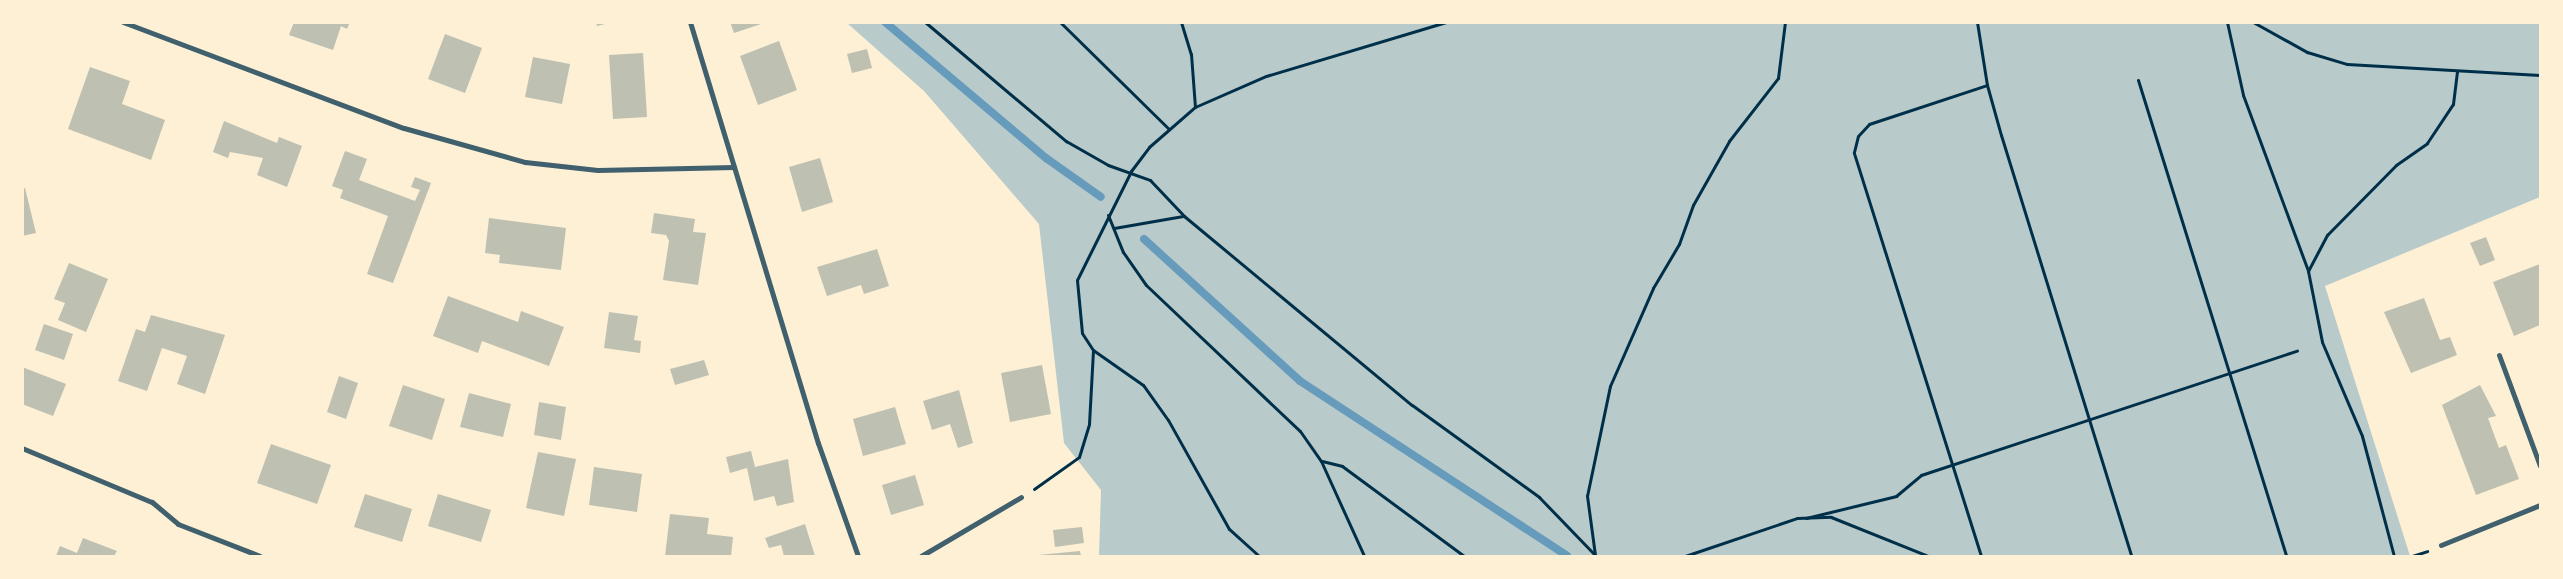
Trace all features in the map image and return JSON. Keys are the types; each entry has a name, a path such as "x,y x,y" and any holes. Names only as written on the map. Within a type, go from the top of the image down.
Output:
{"street":[{"path":"123,22 404,128 524,162 598,170 734,167"},
{"path":"690,22 818,444 858,556"},
{"path":"2499,355 2540,466"},
{"path":"22,448 152,502 178,524 260,556"},
{"path":"920,556 1021,497"},
{"path":"2442,545 2540,505"}],"path":[{"path":"925,22 1066,141 1108,165 1131,171 1150,180 1184,216 1412,405 1539,497 1596,556"},
{"path":"1060,22 1169,129"},
{"path":"1181,22 1191,54 1195,107"},
{"path":"1259,556 1229,529 1168,420 1143,385 1093,350 1082,333 1077,280 1131,171 1169,129 1195,107 1266,76 1446,22"},
{"path":"1596,556 1587,496 1610,386 1652,288 1679,244 1693,205 1729,141 1778,78 1785,22"},
{"path":"1978,22 1987,85 2131,556"},
{"path":"2227,22 2244,95 2308,271 2322,342 2362,436 2394,556"},
{"path":"2253,22 2306,52 2347,64 2540,74"},
{"path":"2308,271 2327,236 2396,165 2427,143 2453,104 2457,71"},
{"path":"2138,80 2286,556"},
{"path":"1980,556 1854,152 1869,124 1987,85"},
{"path":"1108,215 1123,252 1146,285 1270,400 1321,461 1364,556"},
{"path":"1114,228 1184,216"},
{"path":"1021,497 1079,457 1089,424 1093,350"},
{"path":"1685,556 1806,518 1896,496 1921,475 2230,375 2297,351"},
{"path":"1321,461 1342,466 1464,556"},
{"path":"1806,518 1831,517 1928,556"}],"shaded area":[{"path":"847,23 2540,23 2540,197 2325,286 2410,556 1099,556 1101,490 1064,443 1039,224 924,91"}],"building":[{"path":"294,22 350,22 347,29 341,26 333,50 289,35"},
{"path":"596,22 609,22 609,23 597,26"},
{"path":"730,22 764,22 764,23 734,33"},
{"path":"445,34 482,48 465,93 428,79"},
{"path":"779,41 797,90 758,105 740,56"},
{"path":"867,49 872,68 852,73 847,54"},
{"path":"643,53 647,117 613,119 609,55"},
{"path":"533,57 570,64 562,104 525,97"},
{"path":"90,67 130,81 122,104 165,120 151,160 68,129"},
{"path":"224,121 277,143 279,137 302,146 287,187 257,175 263,158 230,152 228,158 213,152"},
{"path":"345,151 367,159 359,180 415,201 420,190 411,187 415,177 431,183 393,283 367,274 388,216 340,198 343,190 332,186"},
{"path":"820,158 833,202 802,212 789,167"},
{"path":"25,188 36,233 22,236 22,189"},
{"path":"654,213 695,219 693,232 706,233 698,285 663,280 669,241 666,235 651,233"},
{"path":"489,218 566,228 561,270 499,263 500,255 485,253"},
{"path":"2486,237 2495,260 2480,266 2470,243"},
{"path":"877,249 889,286 864,294 861,285 827,296 817,267"},
{"path":"69,263 108,279 86,332 58,320 65,303 54,299"},
{"path":"2540,264 2540,325 2514,336 2493,282"},
{"path":"448,296 518,322 521,311 564,327 549,366 482,341 478,353 433,336"},
{"path":"2424,298 2440,340 2450,337 2457,355 2411,373 2384,312"},
{"path":"609,312 638,316 634,340 641,341 640,353 604,348"},
{"path":"151,315 225,335 205,394 177,384 187,356 162,348 147,391 118,381 136,329 145,332"},
{"path":"44,324 73,334 64,360 35,350"},
{"path":"704,360 709,375 675,385 670,369"},
{"path":"1042,365 1051,414 1010,422 1001,373"},
{"path":"22,367 66,384 53,416 22,404"},
{"path":"339,376 358,383 346,419 327,412"},
{"path":"403,385 445,399 432,440 389,426"},
{"path":"2480,385 2496,416 2488,418 2499,448 2506,445 2519,479 2476,495 2442,405"},
{"path":"959,390 973,443 958,448 950,424 932,430 923,401"},
{"path":"469,393 511,404 503,437 460,427"},
{"path":"539,402 566,407 561,440 534,435"},
{"path":"895,407 906,444 863,456 853,419"},
{"path":"271,444 331,465 317,504 257,483"},
{"path":"751,451 755,467 788,459 794,502 777,506 774,496 754,501 747,468 730,473 726,457"},
{"path":"538,452 576,459 564,516 526,508"},
{"path":"594,467 642,474 637,512 589,505"},
{"path":"915,475 924,505 891,515 882,485"},
{"path":"365,494 412,509 402,542 354,527"},
{"path":"438,494 491,510 481,542 428,526"},
{"path":"670,514 709,518 707,534 733,537 731,556 665,556"},
{"path":"805,524 815,556 784,556 781,545 769,548 765,538"},
{"path":"1082,527 1084,543 1055,547 1053,530"},
{"path":"83,538 117,551 114,556 56,556 60,546 77,553"},
{"path":"1080,551 1081,556 1038,556 1038,555"}],"waterway":[{"path":"885,22 1046,158 1101,197"},
{"path":"1144,239 1300,381 1567,556"}]}
